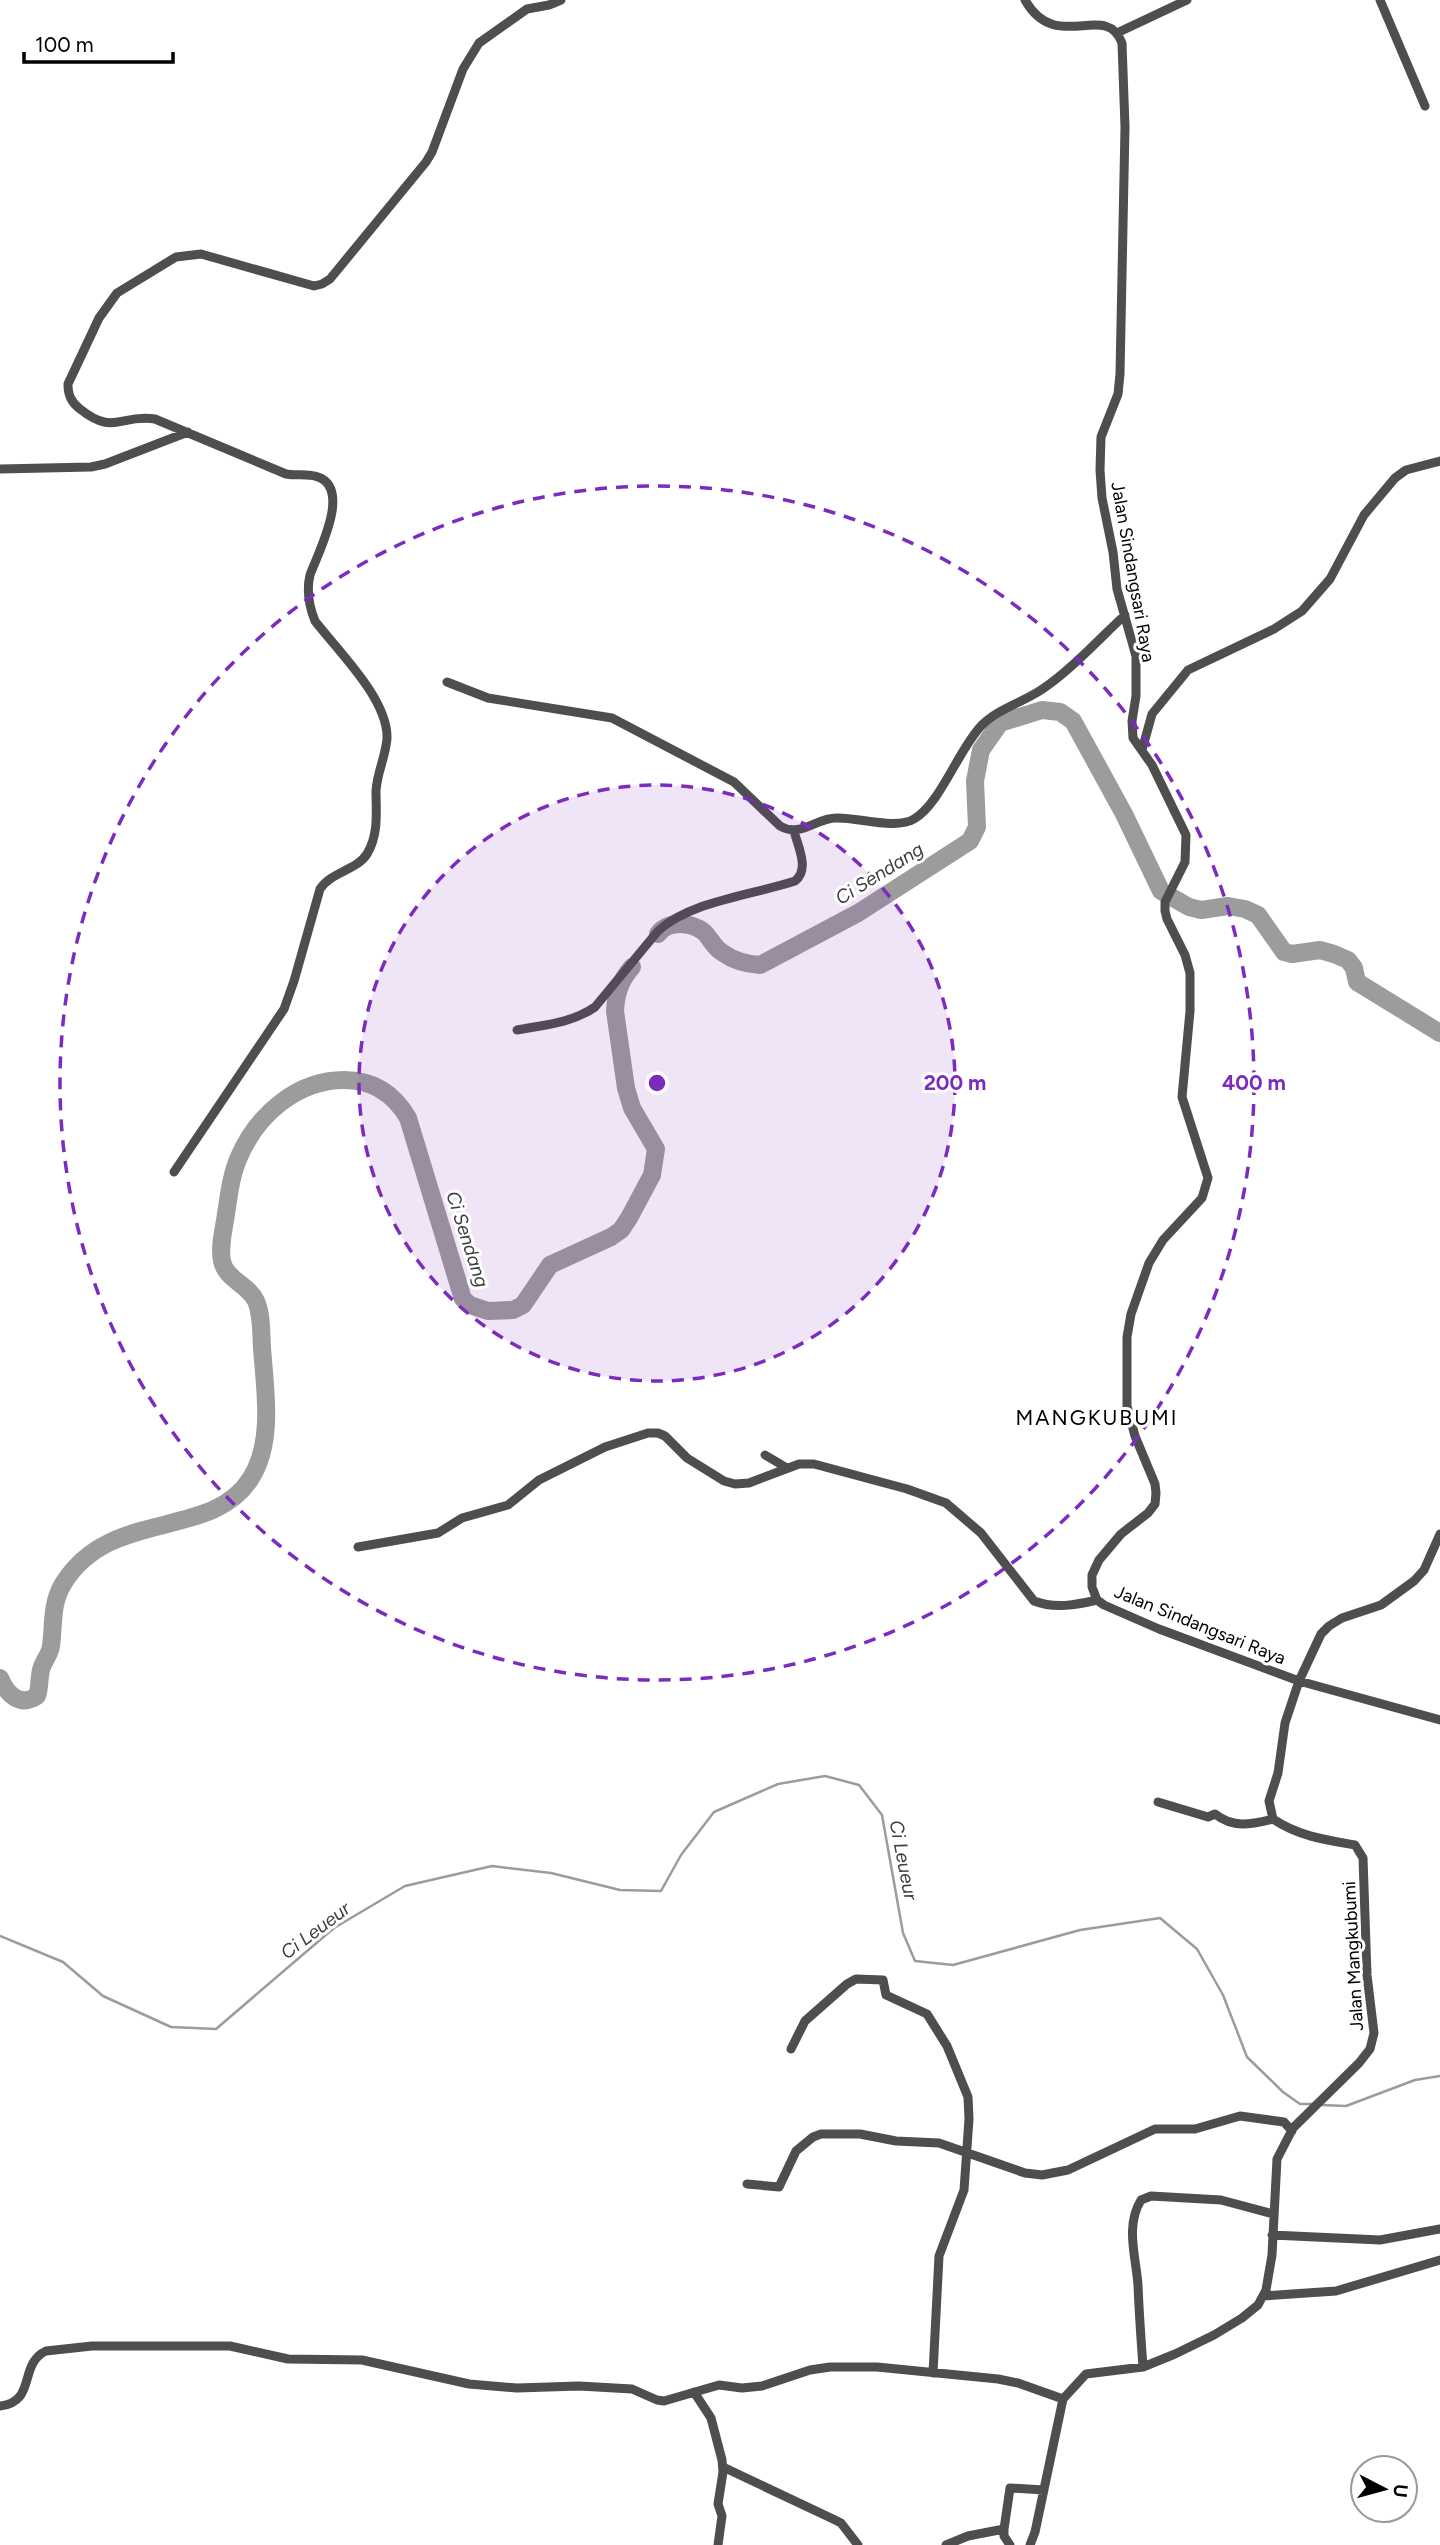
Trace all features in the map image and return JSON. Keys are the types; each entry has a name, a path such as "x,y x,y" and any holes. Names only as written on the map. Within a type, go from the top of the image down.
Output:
{"street":[{"path":"174,1172 284,1009 320,889 328,881 357,864 369,851 376,828 377,778 387,739 384,716 375,697 315,621 310,609 307,586 332,514 334,502 331,487 320,477 286,474 188,432 146,418 101,423 72,403 68,394 71,375 99,318 117,293 166,262 190,254 213,257 303,284 322,284 338,271 426,162 463,69 474,49 485,37 527,9 561,0"},
{"path":"1025,0 1042,20 1055,25 1102,21 1112,24 1119,32 1186,0"},
{"path":"1380,0 1425,106"},
{"name":"Jalan Sindangsari Raya","path":"1119,32 1122,43 1125,127 1120,374 1118,394 1101,437 1100,470 1117,589 1136,656 1133,738 1174,806 1186,835 1185,862 1165,902 1167,919 1185,955 1190,973 1190,1011 1182,1097 1208,1178 1202,1198 1163,1240 1149,1263 1131,1314 1128,1337 1128,1406 1135,1436 1156,1484 1155,1504 1148,1513 1121,1534 1098,1560 1092,1575 1092,1587 1097,1600 1159,1629 1299,1681 1440,1720"},
{"path":"0,469 91,467 188,432"},
{"path":"1142,750 1152,714 1188,670 1275,629 1302,611 1330,579 1364,515 1395,478 1411,468 1440,461"},
{"path":"447,682 488,698 612,718 724,776 780,826 794,831 837,818 897,823 916,818 948,778 970,740 985,722 1050,683 1125,615"},
{"path":"517,1030 584,1015 595,1007 670,920 688,911 800,877 803,865 794,831"},
{"path":"358,1547 433,1534 462,1518 508,1505 539,1480 605,1447 649,1433 658,1433 665,1436 687,1458 724,1481 735,1484 749,1483 799,1464 814,1464 830,1466 946,1503 981,1533 1034,1601 1044,1605 1067,1606 1097,1600"},
{"path":"765,1455 788,1468"},
{"path":"1158,1802 1208,1817 1215,1814 1236,1824 1247,1825 1273,1819 1269,1801 1278,1773 1285,1723 1299,1681 1321,1634 1342,1618 1381,1605 1414,1581 1424,1570 1440,1534"},
{"name":"Jalan Mangkubumi","path":"1263,2296 1272,2255 1277,2159 1292,2129 1370,2049 1374,2033 1366,1961 1363,1857 1355,1845 1314,1838 1273,1819"},
{"path":"791,2049 805,2021 847,1984 860,1979 883,1980 886,1995 927,2014 947,2046 968,2097 969,2119 964,2190 939,2256 933,2373"},
{"path":"747,2184 779,2188 796,2151 821,2134 860,2134 896,2141 939,2143 966,2150 1025,2173 1042,2175 1063,2172 1154,2129 1195,2129 1242,2116 1284,2122 1292,2129"},
{"path":"1143,2367 1138,2284 1133,2260 1133,2217 1141,2200 1151,2196 1221,2200 1273,2214"},
{"path":"1272,2235 1380,2240 1440,2229"},
{"path":"1030,2545 1063,2399 1086,2374 1143,2367 1214,2336 1258,2305 1263,2296 1336,2291 1440,2260"},
{"path":"0,2406 12,2405 19,2399 40,2353 92,2346 230,2346 288,2360 362,2360 469,2384 517,2388 579,2386 632,2389 664,2401 719,2385 752,2388 830,2367 877,2367 1018,2382 1063,2399"},
{"path":"695,2392 716,2431 723,2468 718,2499 722,2516 718,2545"},
{"path":"723,2468 841,2523 858,2545"},
{"path":"1010,2545 1004,2536 1004,2529 1010,2488 1044,2490"},
{"path":"946,2545 968,2536 1004,2529"}],"waterway":[{"name":"Ci Sendang","path":"658,934 668,926 693,926 704,932 717,949 727,956 740,962 760,965 858,913 970,841 977,827 975,781 981,750 1000,723 1042,710 1060,712 1073,721 1124,814 1161,891 1189,907 1201,910 1228,906 1258,915 1284,952 1292,954 1320,950 1348,960 1354,968 1357,982 1440,1033"},
{"name":"Ci Sendang","path":"0,1678 6,1690 15,1698 25,1700 37,1696 41,1670 50,1649 56,1599 63,1584 83,1560 107,1544 133,1533 212,1510 234,1497 251,1478 258,1464 263,1448 266,1415 259,1312 252,1295 232,1278 224,1267 221,1249 236,1164 256,1127 281,1103 310,1086 344,1080 355,1081 374,1086 390,1095 408,1118 463,1299 470,1305 488,1311 513,1310 523,1305 550,1265 621,1230 652,1175 656,1149 632,1108 626,1088 615,1011 619,988 632,967"},
{"name":"Ci Leueur","path":"0,1936 63,1962 103,1996 171,2027 216,2029 334,1928 405,1886 492,1866 551,1873 620,1890 661,1891 681,1855 714,1812 778,1784 825,1776 859,1785 882,1815 903,1933 915,1961 953,1965 1080,1930 1160,1918 1197,1949 1223,1995 1247,2057 1283,2092 1300,2104 1312,2104"},
{"name":"Ci Leueur","path":"1322,2105 1346,2106 1415,2080 1440,2076"}],"district":[{"name":"MANGKUBUMI","path":"1097,1418"}]}
